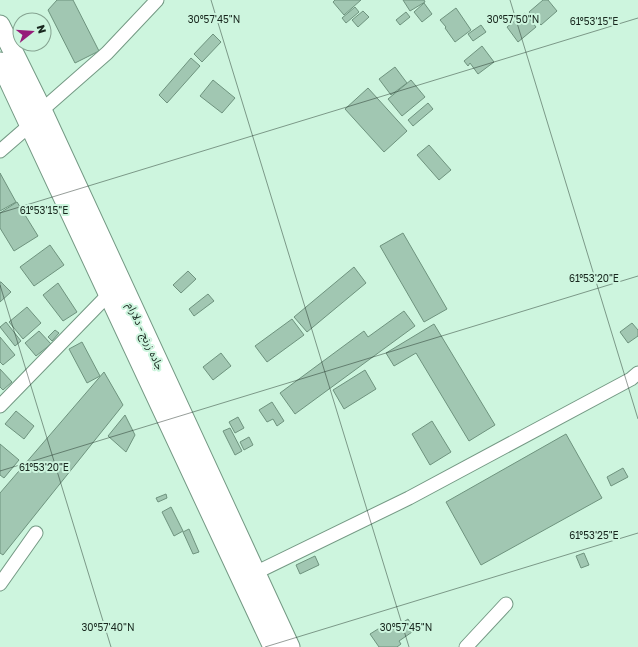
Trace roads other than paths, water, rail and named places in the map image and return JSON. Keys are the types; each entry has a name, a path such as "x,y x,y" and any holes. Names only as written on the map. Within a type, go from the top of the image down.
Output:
{"highway":[{"name":"جاده زرنج - دلارام","path":"0,25 42,110 290,647"},
{"name":"جاده زرنج - دلارام","path":"0,62 273,647"}],"street":[{"path":"42,110 107,53 157,0"},
{"path":"0,151 30,125"},
{"path":"0,406 108,295"},
{"path":"255,573 409,498 631,379 638,373"},
{"path":"0,584 36,533"},
{"path":"466,647 506,604"}]}
